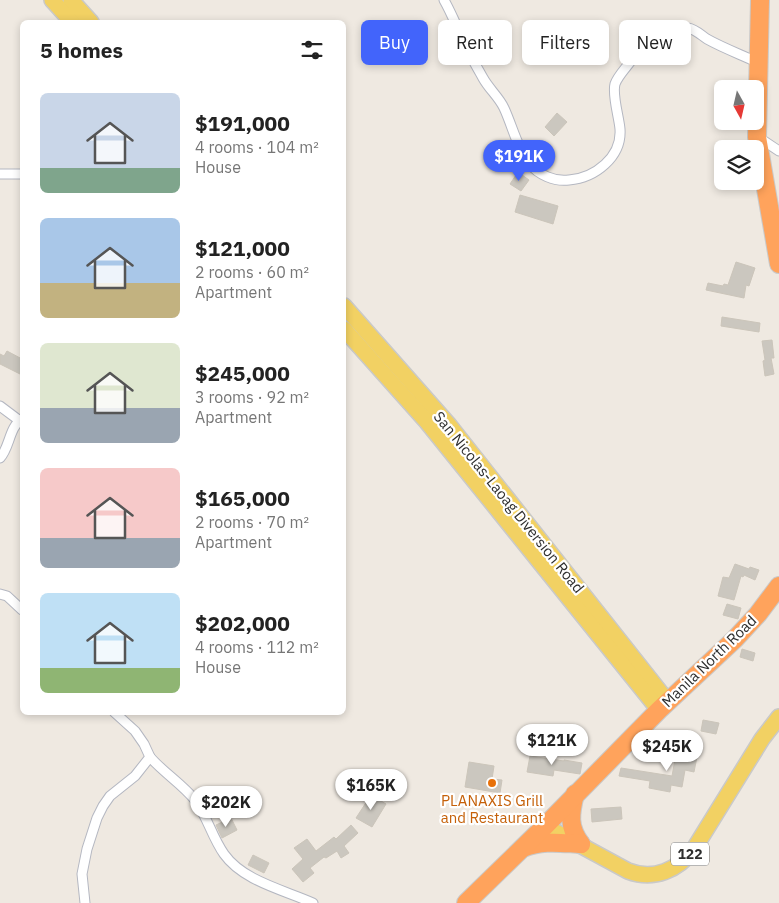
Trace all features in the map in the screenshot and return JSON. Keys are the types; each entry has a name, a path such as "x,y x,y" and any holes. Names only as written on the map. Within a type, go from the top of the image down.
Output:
{"highway":[{"path":"760,0 757,137 779,264"},
{"name":"Manila North Road","path":"466,903 663,706 735,639 758,614 779,586"},
{"path":"575,794 572,808 572,825 581,844"},
{"path":"522,848 542,842 581,844"}],"main road":[{"path":"52,0 70,20"},
{"path":"71,0 89,20"},
{"name":"San Nicolas-Laoag Diversion Road","path":"346,308 449,425 663,706"},
{"name":"San Nicolas-Laoag Diversion Road","path":"346,331 427,422 663,706"},
{"name":"122","path":"545,826 637,874 648,875 677,866 694,849 762,738 779,717"}],"street":[{"path":"444,0 484,81 502,102 522,152 529,164 543,175 554,179 565,181 584,177 597,171 610,160 620,134 614,86 637,52 658,34 678,27 690,28 708,39 759,63"},
{"path":"757,137 779,151"},
{"path":"0,174 20,174"},
{"path":"0,406 20,419"},
{"path":"0,458 4,454 15,426 20,421"},
{"path":"0,594 7,596 20,608"},
{"path":"117,715 135,731 144,744 150,758 157,766 193,798 201,809 224,855 234,865 250,877 313,903"},
{"path":"85,903 82,874 87,849 97,818 110,796 134,776 150,758"}],"building":[{"path":"557,113 567,122 554,136 545,127"},
{"path":"518,172 529,180 521,191 510,184"},
{"path":"520,195 558,206 553,224 515,212"},
{"path":"736,262 755,268 749,286 746,285 744,298 706,290 708,283 728,285"},
{"path":"722,317 760,323 759,332 721,326"},
{"path":"772,340 774,358 771,358 774,374 765,376 762,341"},
{"path":"7,351 20,358 20,374 0,364 0,354 4,356"},
{"path":"735,564 759,570 755,580 744,575 743,577 741,576 734,600 718,596 723,577 729,578"},
{"path":"727,604 741,608 738,619 723,615"},
{"path":"742,649 755,653 753,661 740,657"},
{"path":"703,720 719,723 716,734 701,731"},
{"path":"659,740 666,742 662,757 654,755"},
{"path":"677,749 698,752 694,772 685,770 682,787 671,785 670,792 649,788 650,781 619,776 621,768 672,776"},
{"path":"530,756 582,763 580,774 554,770 553,776 527,772"},
{"path":"469,762 494,766 492,779 502,780 500,793 465,787"},
{"path":"371,795 386,804 372,827 356,818"},
{"path":"621,807 622,819 592,822 591,809"},
{"path":"231,818 237,830 222,838 216,825"},
{"path":"351,825 358,833 344,846 349,853 341,858 337,851 326,858 324,857 310,868 314,873 303,882 292,869 303,859 294,848 307,839 316,851 334,837 336,839"},
{"path":"253,855 269,863 264,873 248,865"}],"place":[{"name":"PLANAXIS Grill and Restaurant","path":"492,783"}]}
